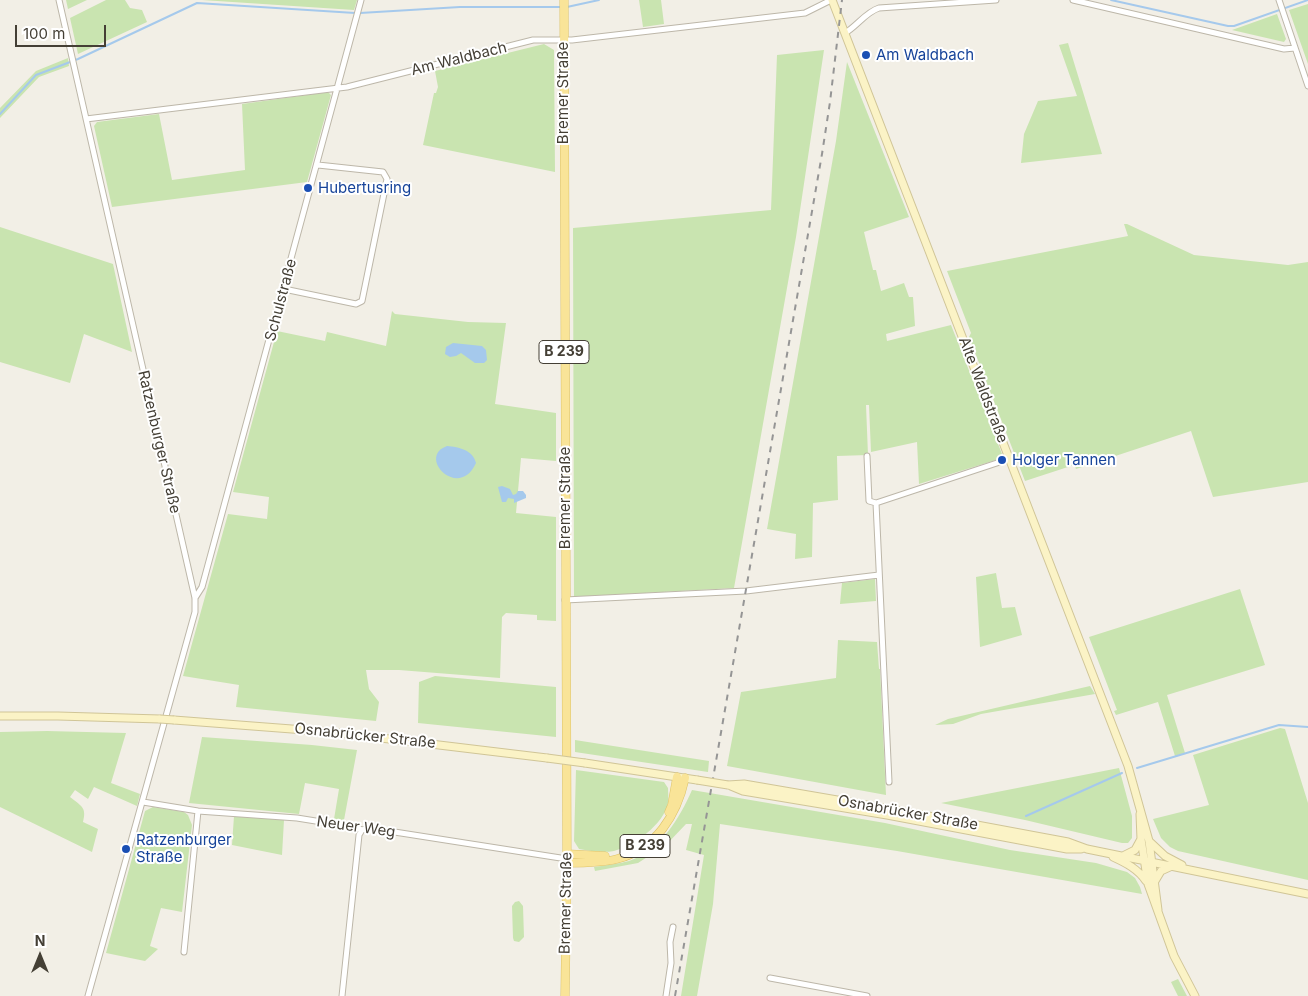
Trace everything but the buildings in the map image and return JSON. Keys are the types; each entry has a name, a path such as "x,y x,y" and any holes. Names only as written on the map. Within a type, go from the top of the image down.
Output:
{"main road":[{"name":"Alte Waldstraße","path":"832,0 1129,771 1149,841 1152,862 1151,882"},
{"name":"Bremer Straße","path":"564,4 567,859 565,996"},
{"name":"Osnabrücker Straße","path":"0,716 160,719 331,732 585,763 728,785 744,791 864,811 1067,849 1086,849 1308,894"},
{"name":"B 239","path":"567,859 616,856 647,840 664,822 681,777"},
{"name":"Alte Waldstraße","path":"1140,810 1144,860 1158,910 1174,956 1195,996"},
{"path":"1123,856 1135,850 1141,839"},
{"path":"1149,841 1165,856 1189,869"},
{"path":"1106,853 1127,864 1151,882 1161,871 1172,866"}],"street":[{"name":"Ratzenburger Straße","path":"59,0 195,598 195,612 144,802 88,996"},
{"name":"Schulstraße","path":"195,598 202,587 362,0"},
{"name":"Am Waldbach","path":"86,119 347,87 533,40 563,40 804,13 832,0"},
{"path":"845,33 880,8 996,0"},
{"path":"1073,0 1284,49 1295,48"},
{"path":"1280,2 1308,86"},
{"path":"284,289 356,304 362,301 387,179 386,175 383,172 318,165"},
{"path":"867,456 869,501 876,504 1009,459"},
{"path":"876,504 889,782"},
{"path":"565,600 746,590 879,575"},
{"name":"Neuer Weg","path":"144,802 198,811 297,818 362,830 369,828 567,859"},
{"path":"184,952 198,811"},
{"path":"342,996 359,835 362,830"},
{"path":"666,996 671,963 670,942 673,927"},
{"path":"770,978 867,996"}],"green space":[{"path":"66,0 87,0 68,9"},
{"path":"106,0 125,0 130,8 142,10 147,22 78,54 70,18"},
{"path":"202,0 357,0 354,10"},
{"path":"639,0 661,0 664,24 643,27"},
{"path":"1308,4 1308,64 1289,10"},
{"path":"1277,14 1286,39 1284,42 1232,30"},
{"path":"1068,43 1102,154 1021,163 1024,134 1038,101 1077,96 1059,45"},
{"path":"544,44 554,50 555,172 423,145 434,93 436,93 438,87 435,71"},
{"path":"824,50 796,237 734,588 574,597 573,228 771,210 777,55"},
{"path":"68,58 69,66 39,77 0,118 0,108 36,71"},
{"path":"847,62 909,217 864,232 873,270 876,270 881,291 904,283 909,297 913,297 915,326 886,334 887,341 951,325 1002,454 999,459 919,484 917,442 871,452 869,405 866,405 868,455 837,456 838,500 813,503 812,557 795,559 796,534 767,529 836,141"},
{"path":"328,92 331,95 307,182 112,207 94,126 97,122 159,114 172,180 245,170 242,104"},
{"path":"1124,224 1194,255 1288,265 1308,262 1308,482 1213,497 1191,431 1076,469 1074,465 1025,481 969,337 971,333 947,271 1128,236"},
{"path":"0,227 113,264 132,352 84,334 70,383 0,362"},
{"path":"392,311 395,314 468,322 506,323 495,404 556,413 556,461 521,458 516,513 556,517 556,621 537,620 537,615 506,613 502,617 500,678 399,670 366,670 369,689 379,702 376,721 236,707 239,685 183,676 228,514 267,519 269,497 233,492 277,331 325,341 327,332 386,346"},
{"path":"996,573 1002,608 1015,607 1022,635 980,647 976,577"},
{"path":"875,579 876,601 840,604 842,583"},
{"path":"1240,589 1265,665 1167,695 1185,753 1175,756 1158,702 1116,715 1114,711 1117,710 1089,637"},
{"path":"838,640 877,642 886,795 727,766 741,692 836,678"},
{"path":"435,676 556,687 556,737 418,723 419,682"},
{"path":"1090,686 1095,694 981,714 953,724 935,725 948,719"},
{"path":"1280,728 1285,729 1308,803 1308,880 1178,851 1170,847 1161,838 1153,819 1209,805 1193,755"},
{"path":"0,732 126,733 111,783 140,794 137,806 94,787 88,799 75,790 70,797 84,810 83,822 98,829 92,852 0,807"},
{"path":"202,737 357,750 344,820 334,819 339,789 305,783 299,814 189,803"},
{"path":"575,740 709,761 708,772 575,752"},
{"path":"1119,768 1132,816 1132,838 1128,843 941,803"},
{"path":"576,770 664,782 668,788 668,803 661,819 639,839 614,851 605,852 579,849 574,841"},
{"path":"692,790 885,823 1010,850 1096,863 1127,872 1135,878 1142,894 897,851 720,824 713,904 697,996 681,996 704,855 686,850 692,824 686,824 666,845 638,863 595,871 594,867 629,861 651,849 675,822"},
{"path":"153,807 184,812 188,815 192,825 182,912 161,908 150,946 158,949 145,961 106,953 145,811"},
{"path":"234,816 284,820 282,855 232,845"},
{"path":"519,901 523,906 524,937 519,942 514,941 513,938 512,906 515,902"},
{"path":"1178,979 1187,996 1178,996 1171,982"}],"water":[{"path":"453,343 482,346 486,350 487,360 484,363 475,363 461,353 450,357 445,354 446,347"},
{"path":"447,446 461,448 472,455 476,463 469,474 460,478 451,477 438,466 436,459 439,451"},
{"path":"502,486 510,489 513,495 518,491 523,491 526,498 514,503 514,499 508,498 506,502 502,502 498,487"}],"waterway":[{"path":"567,7 599,0"},
{"path":"1111,0 1228,26 1234,26 1308,0"},
{"path":"0,114 36,75 78,59 197,3 355,13"},
{"path":"360,13 460,7 562,7"},
{"path":"1137,768 1279,725 1308,727"},
{"path":"1026,816 1122,773"}],"railway":[{"path":"675,996 822,154 842,0"}],"place":[{"name":"Am Waldbach","path":"866,55"},
{"name":"Hubertusring","path":"308,188"},
{"name":"Holger Tannen","path":"1002,460"},
{"name":"Ratzenburger Straße","path":"126,849"}]}
